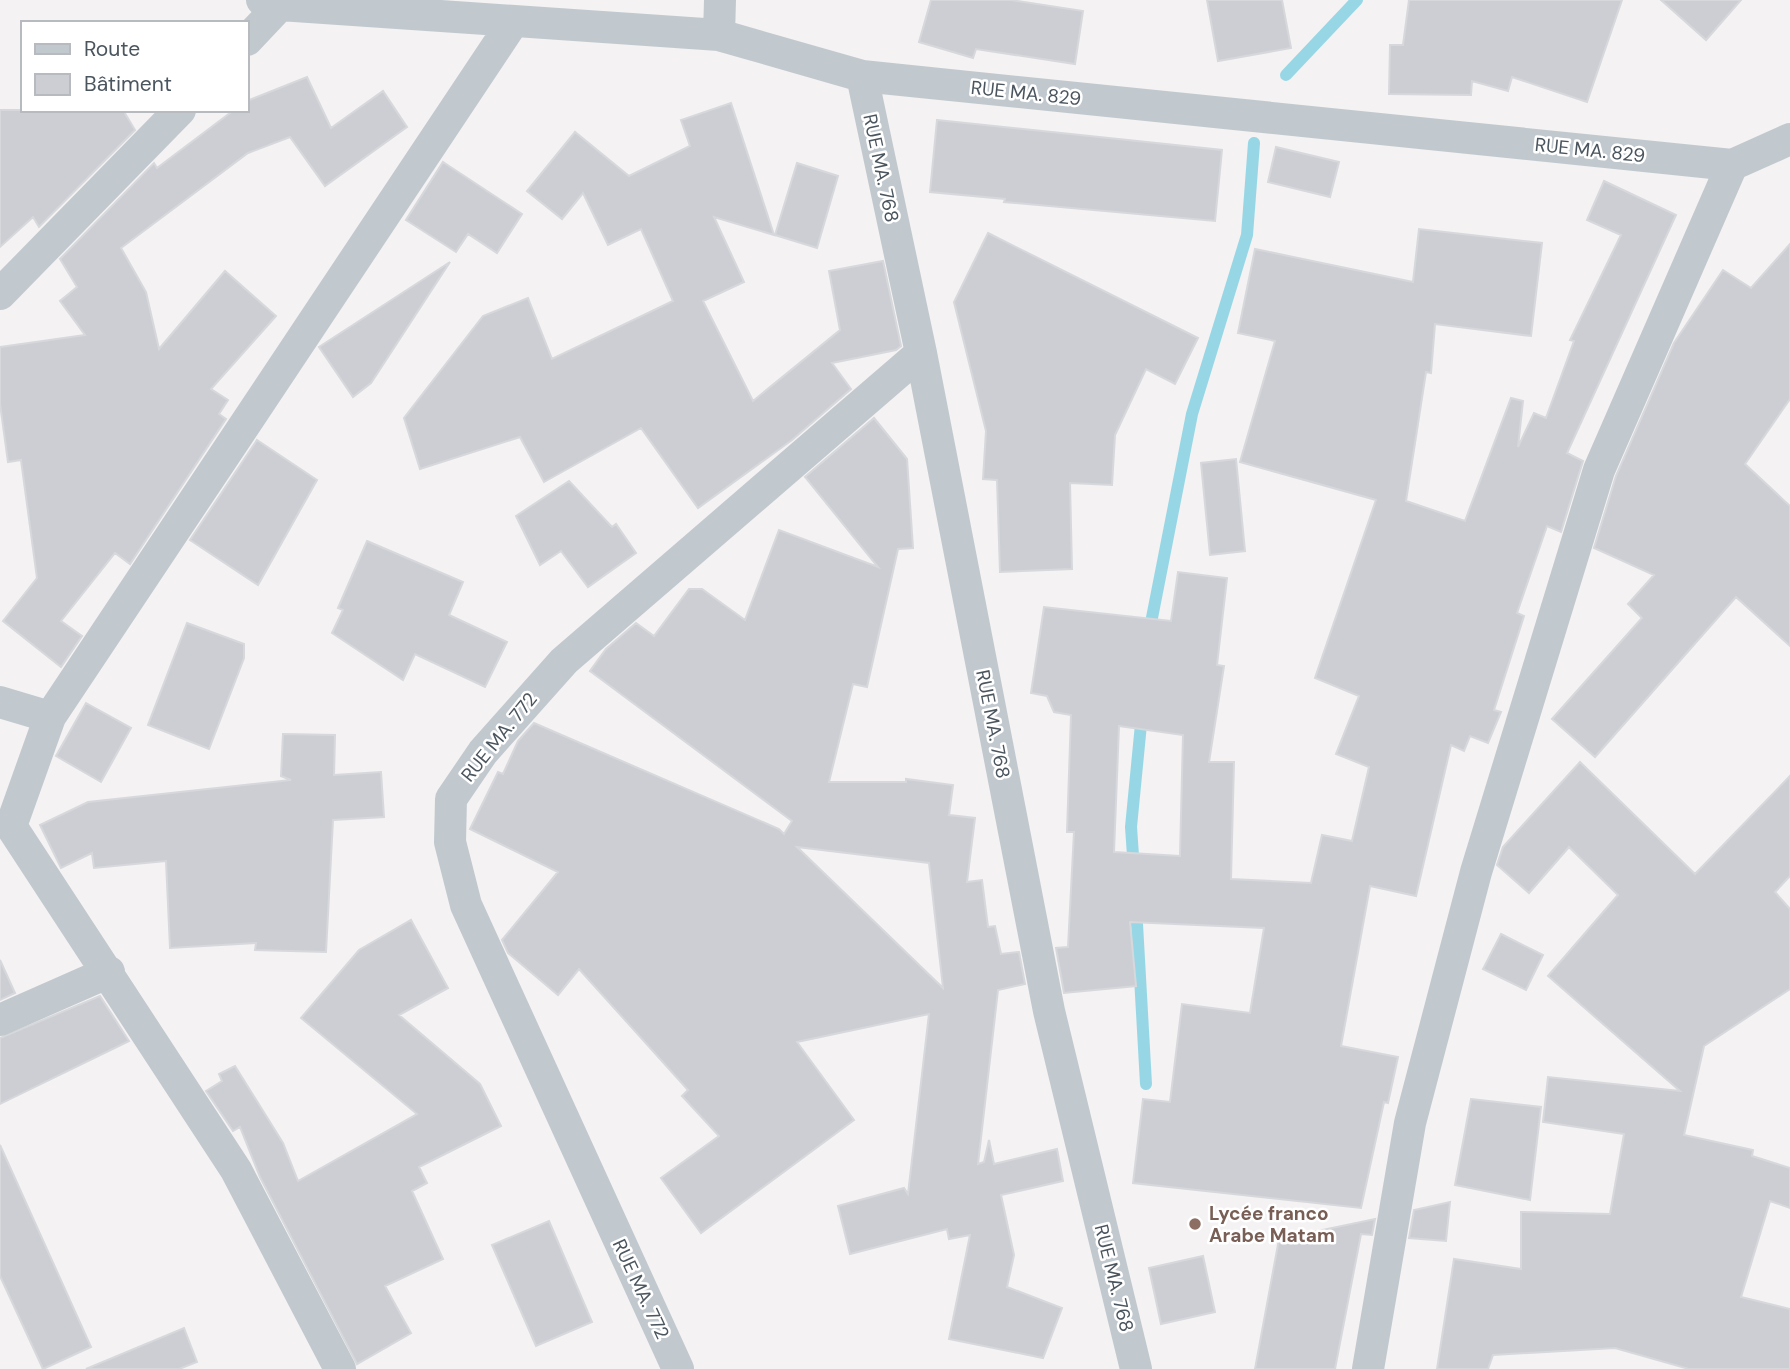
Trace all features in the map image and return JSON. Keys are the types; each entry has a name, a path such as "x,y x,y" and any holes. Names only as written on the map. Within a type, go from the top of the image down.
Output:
{"street":[{"path":"719,36 720,0"},
{"path":"248,38 271,3"},
{"name":"RUE MA. 829","path":"271,3 719,36 862,76 1732,165 1790,139"},
{"path":"340,1369 236,1170 109,972 11,827 50,717 513,22"},
{"name":"RUE MA. 768","path":"862,76 921,353 1049,1012 1136,1369"},
{"path":"0,294 178,112"},
{"path":"1368,1369 1410,1124 1476,872 1599,470 1732,165"},
{"name":"RUE MA. 772","path":"678,1369 466,905 450,842 451,799 483,751 565,661 921,353"},
{"path":"0,702 50,717"},
{"path":"0,1020 109,972"}],"building":[{"path":"931,0 1011,0 1083,11 1075,64 976,49 973,58 919,42"},
{"path":"1207,0 1282,0 1291,48 1218,61"},
{"path":"1409,0 1622,0 1587,102 1512,77 1508,91 1472,81 1471,95 1389,94 1390,45 1403,45"},
{"path":"1661,0 1741,0 1706,40"},
{"path":"307,77 331,128 383,91 407,127 325,186 290,137 248,153 121,248 146,292 159,349 225,271 276,316 211,389 228,400 219,414 226,419 130,564 115,553 61,621 82,636 61,667 3,621 37,578 21,460 8,462 0,404 0,347 85,335 60,301 77,287 60,259 154,163 157,168 231,112 248,112 248,101"},
{"path":"731,103 774,235 714,217 744,282 703,301 753,401 840,330 829,271 883,261 901,346 896,350 832,363 851,389 792,440 698,508 641,428 544,482 520,437 420,469 404,418 483,316 528,298 552,359 673,301 641,229 608,245 583,193 562,219 527,191 575,132 629,176 690,146 681,120"},
{"path":"0,110 124,112 135,130 39,227 33,217 0,247"},
{"path":"937,120 1222,150 1215,221 1004,202 1005,199 930,192"},
{"path":"1276,147 1339,162 1330,197 1268,182"},
{"path":"443,162 522,214 497,253 468,234 456,252 406,220"},
{"path":"797,163 838,176 817,248 775,235"},
{"path":"1604,181 1676,215 1567,453 1583,461 1561,532 1547,526 1517,613 1524,616 1494,710 1501,712 1488,743 1470,736 1464,751 1451,745 1416,896 1370,886 1341,1046 1398,1057 1388,1103 1384,1102 1361,1208 1133,1183 1143,1099 1170,1102 1182,1004 1250,1013 1264,928 1130,922 1136,986 1064,993 1056,948 1068,947 1074,832 1067,832 1071,715 1054,712 1047,696 1031,693 1044,607 1171,621 1178,572 1227,578 1217,665 1224,666 1209,762 1234,762 1231,879 1311,883 1322,835 1352,841 1369,767 1336,754 1359,696 1315,678 1376,500 1240,462 1275,341 1238,333 1255,249 1413,282 1419,229 1542,243 1531,336 1435,324 1431,373 1426,372 1406,501 1465,521 1511,398 1523,401 1518,447 1534,413 1546,418 1574,341 1570,340 1621,235 1587,220","holes":["1119,726 1183,735 1180,856 1114,852"]},
{"path":"988,233 1198,338 1175,384 1146,369 1115,435 1112,485 1070,483 1072,569 1000,572 997,480 983,479 986,431 954,302"},
{"path":"1790,244 1790,399 1745,464 1790,506 1790,646 1736,597 1595,757 1552,719 1642,618 1628,604 1654,575 1594,548 1616,476 1674,343 1723,270 1751,288"},
{"path":"450,262 371,383 353,397 319,347"},
{"path":"874,418 907,459 913,548 898,549 867,687 853,684 829,782 906,782 906,779 953,785 949,815 975,818 967,882 982,880 988,927 995,926 1001,954 1019,952 1025,984 998,990 978,1164 984,1162 989,1140 994,1164 1057,1149 1063,1181 1001,1195 1014,1255 1007,1287 1062,1308 1043,1358 949,1339 970,1235 949,1239 947,1229 850,1254 838,1206 904,1188 908,1194 929,1014 797,1042 854,1120 701,1233 661,1178 719,1136 682,1096 688,1090 579,969 558,995 508,953 502,940 558,872 470,829 498,772 503,774 518,741 534,723 779,829 784,834 792,821 590,671 606,649 636,623 654,636 689,589 702,589 745,620 779,530 878,567 805,477","holes":["797,847 929,863 943,988"]},
{"path":"257,440 317,480 258,585 190,540"},
{"path":"1236,459 1245,551 1210,555 1201,463"},
{"path":"569,481 612,527 616,524 636,553 588,587 561,551 540,565 516,516"},
{"path":"367,541 463,582 449,615 507,642 485,687 415,654 403,680 332,633 343,610 338,608"},
{"path":"187,623 244,644 244,658 209,749 148,725"},
{"path":"86,703 131,728 101,782 56,756"},
{"path":"283,734 335,735 334,775 381,772 384,817 333,820 326,952 255,950 256,943 170,948 166,861 94,868 92,853 61,868 40,825 88,802 291,780 281,776"},
{"path":"1580,762 1695,874 1790,776 1790,876 1775,892 1790,909 1790,989 1704,1046 1684,1135 1753,1150 1752,1156 1790,1168 1790,1208 1770,1201 1741,1297 1790,1309 1790,1369 1689,1369 1615,1348 1493,1355 1488,1369 1437,1369 1454,1259 1521,1269 1521,1212 1610,1214 1624,1134 1543,1122 1548,1077 1680,1091 1548,976 1618,895 1569,847 1529,893 1497,865 1503,847"},
{"path":"411,920 448,988 399,1015 480,1084 501,1126 419,1167 427,1183 412,1191 443,1259 385,1286 411,1333 357,1364 260,1177 240,1127 233,1131 206,1091 222,1081 219,1074 235,1066 283,1143 298,1181 417,1114 301,1018 359,950"},
{"path":"1501,934 1543,955 1526,990 1483,969"},
{"path":"0,960 15,993 0,1000"},
{"path":"100,996 129,1041 0,1104 0,1038"},
{"path":"1471,1099 1541,1107 1530,1200 1455,1185"},
{"path":"0,1145 91,1347 43,1369 0,1276"},
{"path":"1450,1202 1446,1241 1409,1238 1414,1210"},
{"path":"1375,1219 1372,1235 1361,1234 1335,1369 1255,1369 1279,1239"},
{"path":"549,1221 592,1322 536,1346 492,1245"},
{"path":"1203,1256 1215,1312 1161,1324 1149,1268"},
{"path":"184,1328 197,1362 179,1369 86,1369"}],"waterway":[{"path":"1286,75 1357,0"},
{"path":"1149,633 1192,414 1247,235 1254,143"},
{"path":"1134,870 1131,827 1142,714"},
{"path":"1136,906 1146,1084"}],"place":[{"name":"Lycée franco Arabe Matam","path":"1195,1224"}]}
